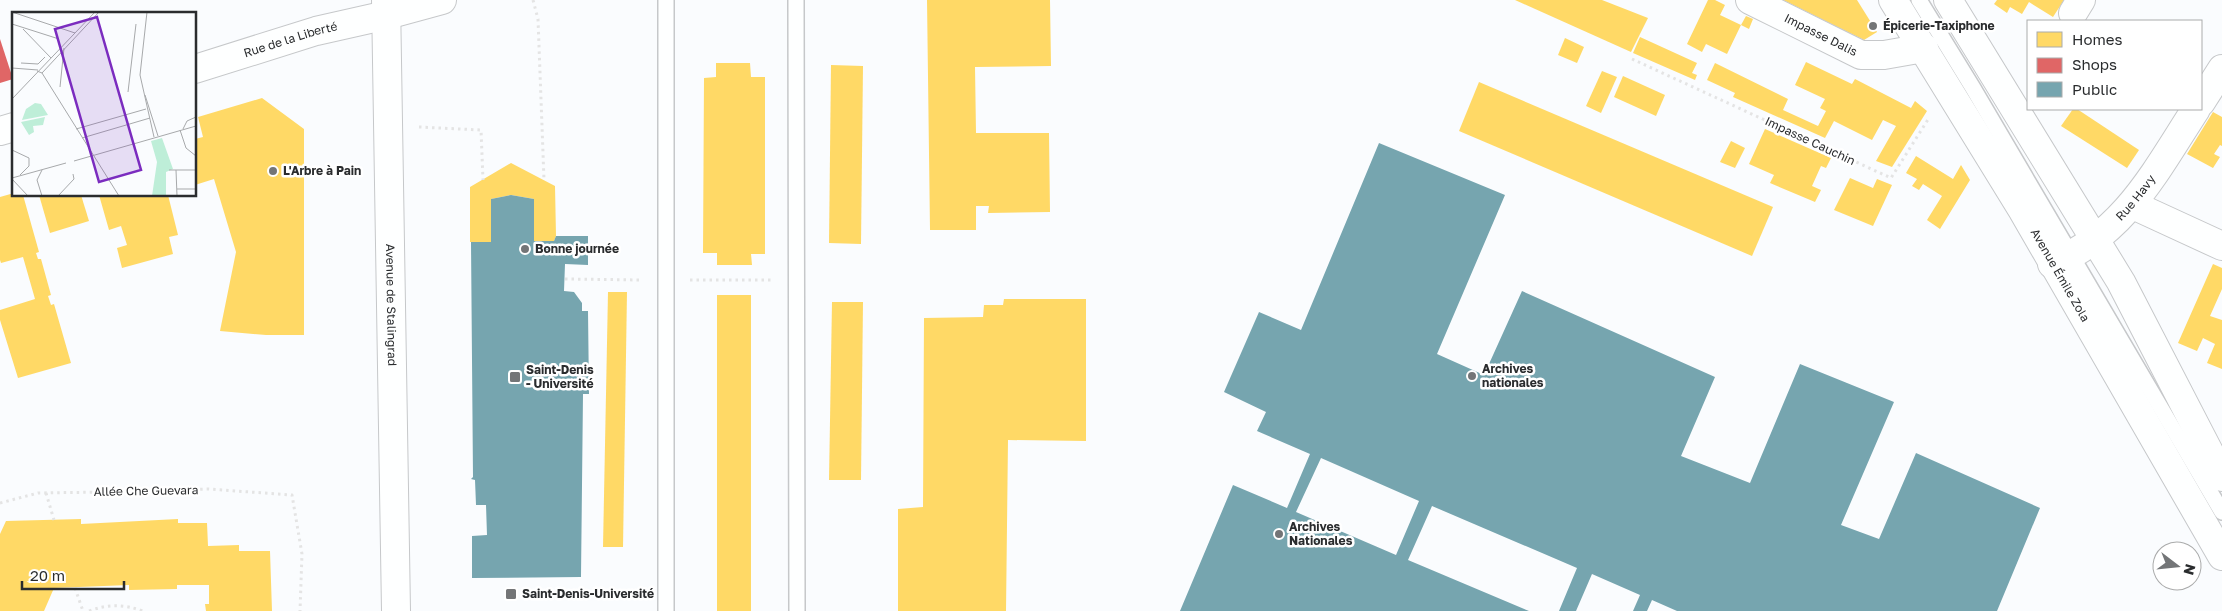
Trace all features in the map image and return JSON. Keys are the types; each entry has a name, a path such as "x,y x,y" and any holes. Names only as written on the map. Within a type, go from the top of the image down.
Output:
{"street":[{"name":"Rue de la Liberté","path":"196,69 387,8 442,0"},
{"name":"Impasse Dalis","path":"1750,0 1861,55 1884,55 1924,48"},
{"name":"Avenue Émile Zola","path":"1893,0 1949,88 2023,211 2061,260 2222,556"},
{"path":"1948,0 2121,282 2222,477"},
{"name":"Avenue de Stalingrad","path":"387,8 396,611"},
{"path":"2202,100 2222,69"},
{"name":"Rue Havy","path":"2061,260 2096,240 2133,205 2195,110"},
{"path":"0,131 12,127"},
{"path":"2133,205 2222,246"}],"lane":[{"path":"666,0 666,611"},
{"path":"796,0 797,611"},
{"name":"Avenue Émile Zola","path":"1919,0 1973,88 2061,260 2222,512"}],"path":[{"path":"533,0 538,19 544,180"},
{"name":"Impasse Cauchin","path":"1632,59 1891,178 1949,88"},
{"path":"390,126 482,130 483,180"},
{"name":"Allée Che Guevara","path":"0,503 46,493 208,489 292,495 302,554 300,611"},
{"path":"46,493 54,520"},
{"path":"75,588 83,611"},
{"path":"89,611 104,605 126,605 143,611"}],"building: Homes":[{"path":"927,0 1050,0 1051,66 975,67 976,133 1049,133 1050,212 988,213 989,206 976,206 976,230 930,230"},
{"path":"1515,0 1602,0 1648,18 1631,52"},
{"path":"1708,0 1715,0 1725,5 1720,15 1741,25 1727,54 1706,44 1702,52 1687,44"},
{"path":"1783,0 1857,0 1877,32 1864,40"},
{"path":"1997,0 2064,0 2053,17 2029,2 2022,14 2010,7 2007,13 1994,4"},
{"path":"1746,16 1753,19 1749,29 1741,25"},
{"path":"1640,37 1697,63 1692,73 1697,75 1695,80 1633,53"},
{"path":"1565,38 1584,47 1577,63 1558,55"},
{"path":"1806,62 1852,84 1855,79 1911,108 1915,101 1927,111 1892,167 1876,161 1896,126 1883,120 1872,140 1834,121 1825,138 1733,97 1735,93 1707,80 1715,63 1788,99 1783,110 1818,126 1826,111 1820,108 1825,99 1795,85"},
{"path":"716,63 750,63 751,77 765,77 765,254 751,254 752,265 717,265 717,253 703,253 704,78 716,77"},
{"path":"831,65 863,66 861,244 829,243"},
{"path":"1602,71 1617,77 1601,113 1586,106"},
{"path":"1623,76 1665,95 1656,116 1614,97"},
{"path":"1479,82 1773,207 1752,256 1459,131"},
{"path":"262,98 304,129 304,335 266,335 220,331 236,252 214,179 196,185 196,139 203,137 198,117"},
{"path":"2072,110 2079,110 2139,150 2127,168 2061,126"},
{"path":"2213,112 2222,117 2222,146 2220,145 2214,154 2220,157 2213,168 2187,154"},
{"path":"1765,129 1831,158 1826,168 1821,166 1812,186 1821,190 1815,202 1770,183 1774,175 1749,164"},
{"path":"1731,141 1745,148 1735,168 1720,162"},
{"path":"1916,156 1953,179 1961,165 1970,180 1940,229 1927,220 1942,196 1923,184 1919,190 1912,186 1917,179 1906,173"},
{"path":"511,163 555,186 556,236 554,241 534,241 534,199 511,195 491,199 491,242 470,242 470,187"},
{"path":"1850,178 1873,188 1877,179 1892,185 1873,226 1834,210"},
{"path":"12,194 12,196 23,196 39,252 36,253 38,259 41,259 51,295 48,296 51,305 54,304 71,363 18,378 0,320 0,310 35,299 23,257 1,263 0,197"},
{"path":"39,196 81,196 89,221 50,233"},
{"path":"99,196 168,196 178,235 169,237 173,254 122,268 117,248 127,245 121,226 109,230"},
{"path":"2213,264 2222,268 2222,289 2210,316 2222,320 2222,369 2207,363 2215,344 2203,338 2197,351 2178,343"},
{"path":"608,292 627,292 623,547 603,547"},
{"path":"717,295 751,295 751,611 717,611"},
{"path":"1004,299 1086,299 1086,441 1008,440 1006,611 898,611 898,509 923,507 924,318 983,317 984,305 1003,305"},
{"path":"832,302 863,302 861,480 829,480"},
{"path":"81,519 81,524 178,519 178,523 207,523 208,546 239,545 239,551 270,551 272,611 206,611 205,604 209,604 209,585 177,585 177,589 129,590 129,585 54,588 44,611 0,611 0,534 6,521"}],"building: Shops":[{"path":"0,39 12,79 0,83"}],"building: Public":[{"name":"Archives nationales","path":"1379,143 1505,195 1437,354 1484,375 1522,291 1715,377 1681,456 1750,483 1800,364 1894,402 1841,525 1879,539 1916,453 2040,508 1997,611 1677,611 1652,600 1647,611 1633,611 1640,595 1592,574 1576,611 1559,611 1577,568 1432,506 1408,560 1529,611 1180,611 1233,485 1287,508 1310,454 1257,431 1266,412 1224,392 1259,312 1301,330","holes":["1321,458 1419,501 1396,555 1296,512"]},
{"name":"Saint-Denis - Université","path":"511,195 534,199 534,241 554,241 556,236 588,236 588,265 565,264 564,291 574,292 582,303 582,311 588,311 589,394 583,394 581,577 472,578 472,536 487,535 486,505 476,505 475,480 471,479 473,477 471,242 491,242 491,199"}],"place":[{"name":"Épicerie-Taxiphone","path":"1873,26"},
{"name":"L'Arbre à Pain","path":"273,171"},
{"name":"Bonne journée","path":"525,249"},
{"name":"Archives nationales","path":"1472,376"},
{"name":"Saint-Denis - Université","path":"515,377"},
{"name":"Archives Nationales","path":"1279,534"},
{"name":"Saint-Denis-Université","path":"511,594"}]}
